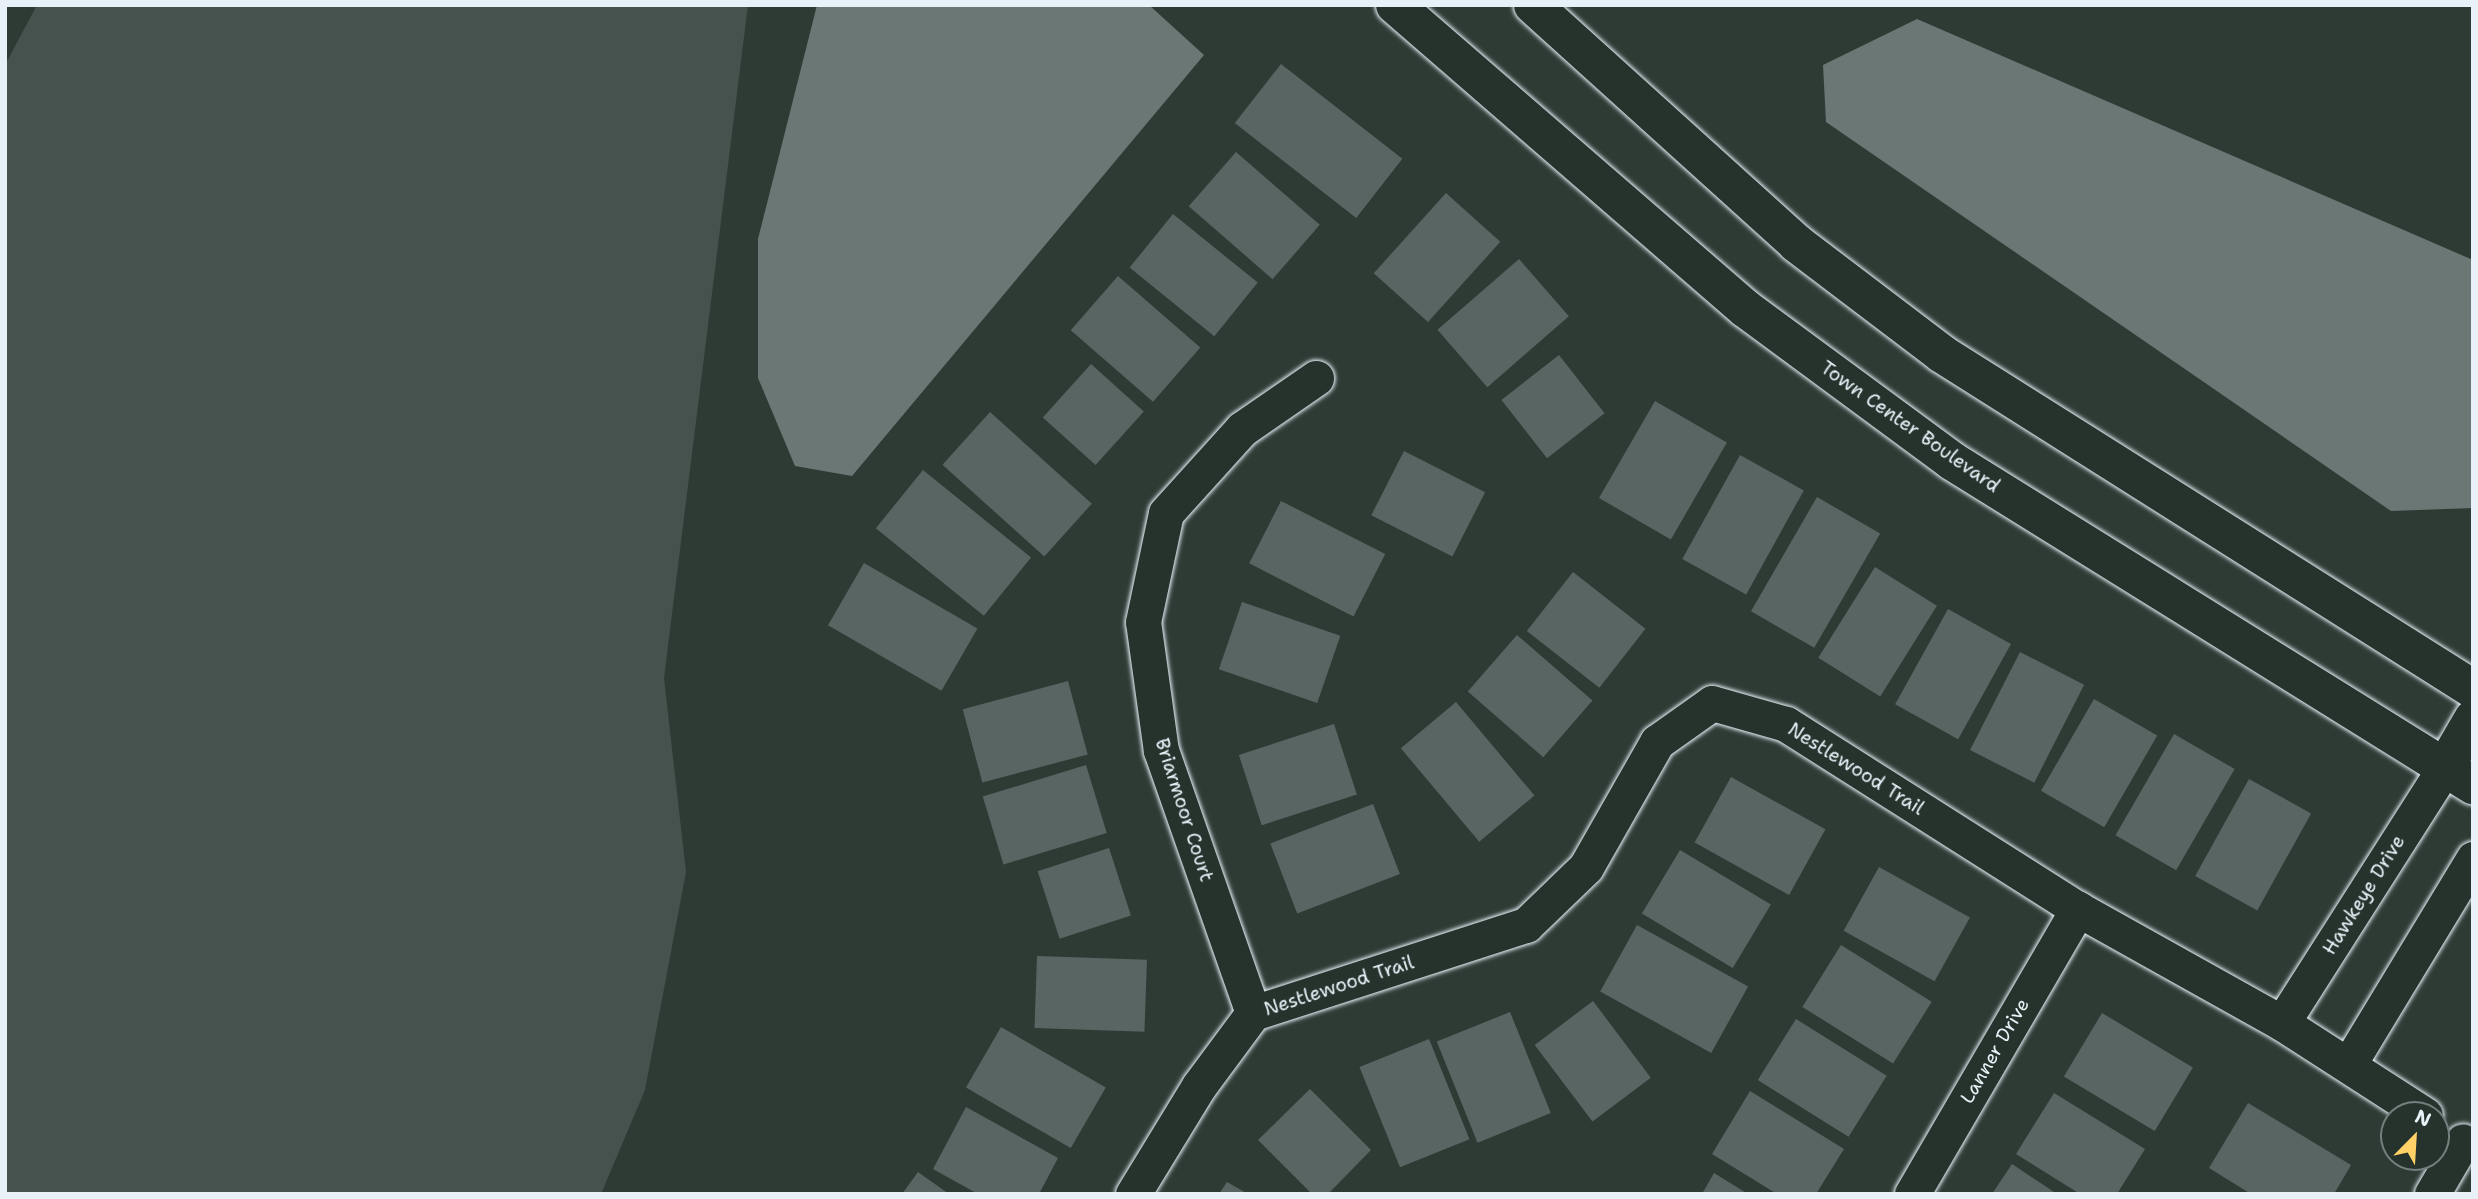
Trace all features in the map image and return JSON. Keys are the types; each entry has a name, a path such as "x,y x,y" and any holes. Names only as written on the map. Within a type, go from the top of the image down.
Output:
{"main road":[{"name":"Town Center Boulevard","path":"1395,5 1746,309 1952,461 2459,776"},
{"path":"1533,5 1796,243 1942,354 2473,690"},
{"path":"2459,776 2473,719"}],"street":[{"name":"Briarmoor Court","path":"1253,1013 1161,751 1143,622 1166,513 1242,429 1316,378"},
{"name":"Nestlewood Trail","path":"1133,1194 1199,1086 1253,1013 1526,925 1586,867 1657,742 1712,703 1786,724 2078,909 2282,1023 2404,1101"},
{"name":"Hawkeye Drive","path":"2282,1023 2459,776"},
{"path":"2349,1064 2473,859"},
{"name":"Lanner Drive","path":"1912,1194 2078,909"},
{"path":"2432,1194 2457,1136"}],"shaded area":[{"path":"37,5 748,5 664,678 686,872 645,1090 601,1194 5,1194 5,65"},
{"path":"817,5 1149,5 1204,55 852,476 795,466 758,378 758,239"},
{"path":"1917,19 2473,260 2473,508 2391,511 1826,122 1823,65"}],"building":[{"path":"1281,64 1402,159 1356,218 1235,123"},
{"path":"1236,152 1320,225 1273,279 1189,206"},
{"path":"1446,193 1500,242 1428,322 1374,273"},
{"path":"1173,214 1258,283 1214,336 1130,268"},
{"path":"1519,259 1569,316 1487,387 1437,330"},
{"path":"1118,276 1200,348 1153,402 1071,330"},
{"path":"1559,355 1605,413 1547,458 1501,400"},
{"path":"1091,364 1144,412 1096,465 1043,418"},
{"path":"1655,401 1727,442 1671,539 1599,498"},
{"path":"990,412 1092,504 1044,556 942,465"},
{"path":"1404,451 1485,492 1452,556 1371,515"},
{"path":"1740,455 1804,490 1746,594 1682,559"},
{"path":"923,470 1031,557 984,616 876,528"},
{"path":"1817,497 1880,533 1814,648 1751,611"},
{"path":"1281,501 1385,554 1353,616 1249,563"},
{"path":"864,563 977,628 941,691 828,625"},
{"path":"1875,567 1937,606 1880,696 1818,658"},
{"path":"1573,572 1645,629 1599,688 1527,631"},
{"path":"1242,602 1340,636 1317,703 1219,669"},
{"path":"1948,609 2011,644 1958,739 1895,704"},
{"path":"1517,635 1592,701 1543,757 1468,692"},
{"path":"2020,652 2084,685 2034,783 1970,750"},
{"path":"1068,681 1088,754 982,783 963,709"},
{"path":"2094,699 2157,736 2104,827 2041,791"},
{"path":"1456,702 1534,795 1479,842 1401,748"},
{"path":"1334,724 1357,794 1262,825 1239,755"},
{"path":"2174,734 2235,769 2176,870 2116,835"},
{"path":"1086,765 1107,833 1003,864 983,797"},
{"path":"1731,777 1825,829 1789,895 1695,843"},
{"path":"2249,779 2311,813 2257,911 2195,876"},
{"path":"1373,804 1400,874 1297,913 1270,843"},
{"path":"1109,848 1131,916 1060,939 1038,871"},
{"path":"1680,850 1771,905 1733,968 1642,913"},
{"path":"1879,867 1970,917 1935,981 1844,931"},
{"path":"1637,925 1748,987 1711,1053 1600,991"},
{"path":"1841,945 1932,1002 1893,1064 1802,1007"},
{"path":"1037,956 1147,960 1144,1032 1034,1028"},
{"path":"1593,1001 1651,1078 1592,1122 1535,1045"},
{"path":"1510,1012 1551,1113 1478,1143 1437,1042"},
{"path":"2102,1013 2193,1068 2155,1131 2064,1076"},
{"path":"1796,1019 1887,1076 1849,1137 1758,1080"},
{"path":"1001,1027 1106,1088 1071,1148 966,1088"},
{"path":"1429,1039 1469,1139 1400,1167 1359,1067"},
{"path":"1310,1089 1371,1150 1328,1194 1312,1194 1258,1140"},
{"path":"1750,1091 1844,1149 1816,1194 1777,1194 1712,1154"},
{"path":"2054,1093 2145,1149 2117,1194 2080,1194 2016,1154"},
{"path":"2248,1103 2351,1165 2334,1194 2251,1194 2209,1168"},
{"path":"966,1107 1058,1158 1039,1194 978,1194 933,1169"},
{"path":"2012,1164 2057,1194 1992,1194"},
{"path":"918,1172 949,1194 902,1194"},
{"path":"1714,1173 1748,1194 1702,1194"},
{"path":"1227,1182 1248,1194 1219,1194"}]}
